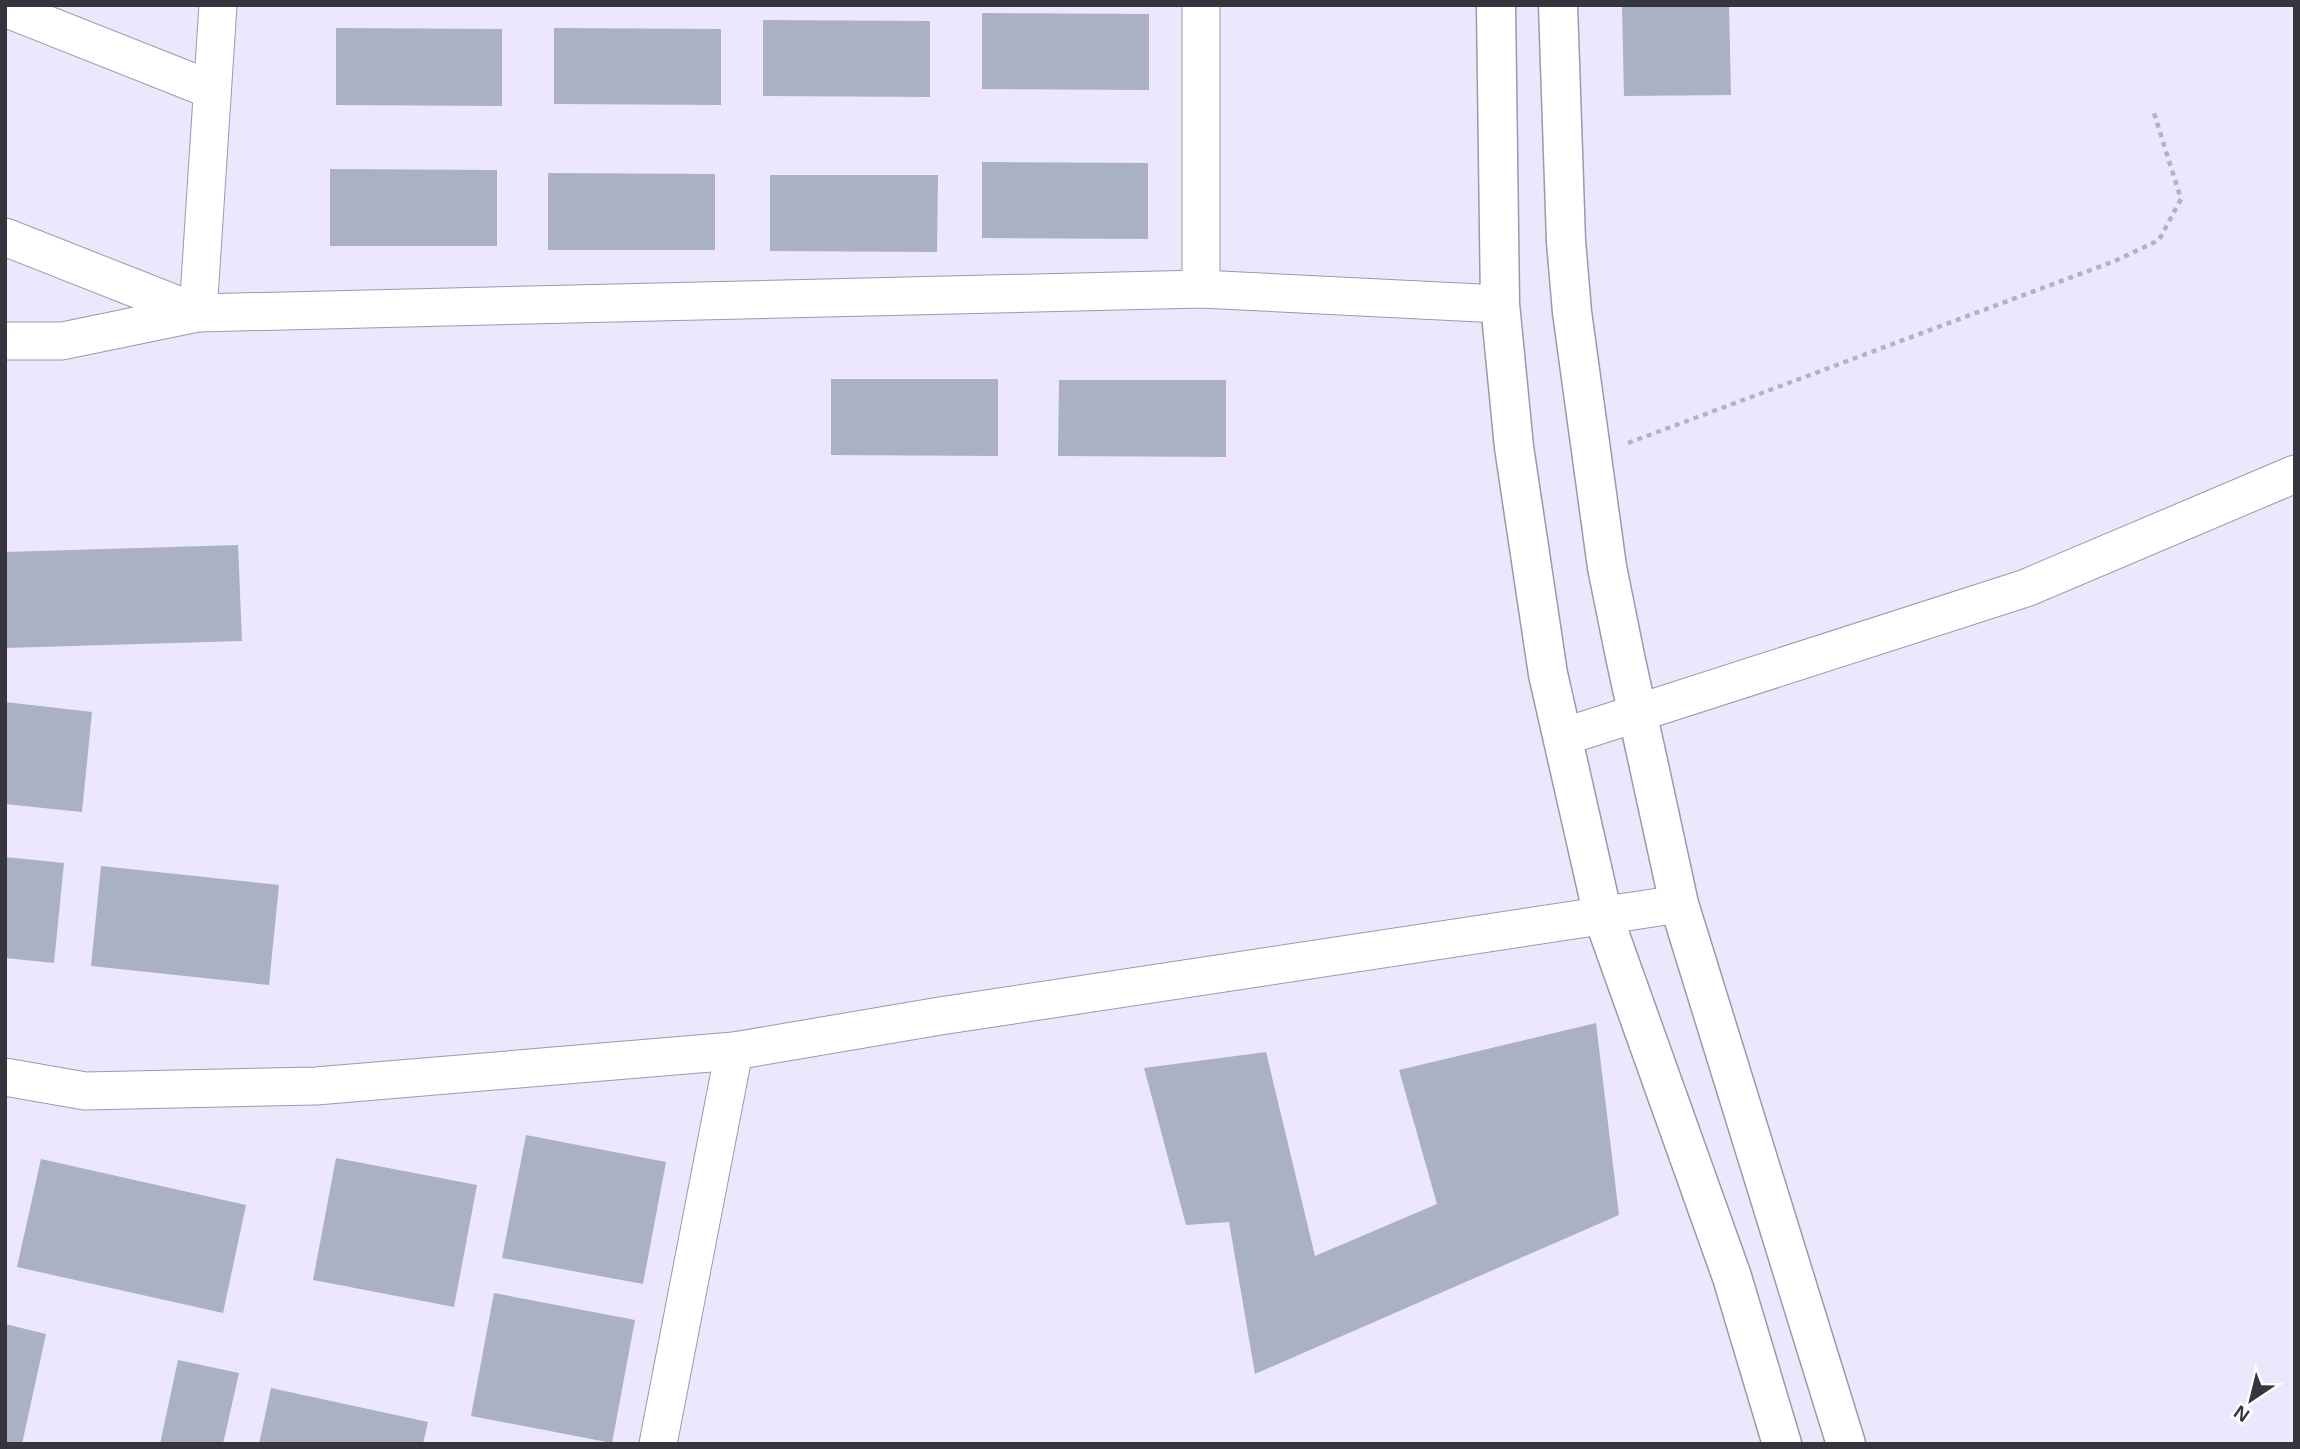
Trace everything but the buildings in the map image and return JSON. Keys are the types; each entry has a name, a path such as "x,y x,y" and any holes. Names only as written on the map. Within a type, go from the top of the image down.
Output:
{"main road":[{"path":"1496,5 1500,304 1516,460 1548,674 1602,916 1732,1277 1782,1444"},
{"path":"1558,5 1566,242 1591,457 1607,567 1679,904 1846,1444"}],"street":[{"path":"198,313 218,5"},
{"path":"1201,5 1201,289"},
{"path":"5,8 212,90"},
{"path":"5,237 198,313"},
{"path":"5,341 62,341 198,313 1201,289 1500,304"},
{"path":"1563,737 2026,588 2295,474"},
{"path":"5,1077 85,1091 316,1086 734,1051 1679,904"},
{"path":"658,1444 734,1051"}],"path":[{"path":"1591,457 2115,261 2159,240 2181,199 2154,113"}]}
